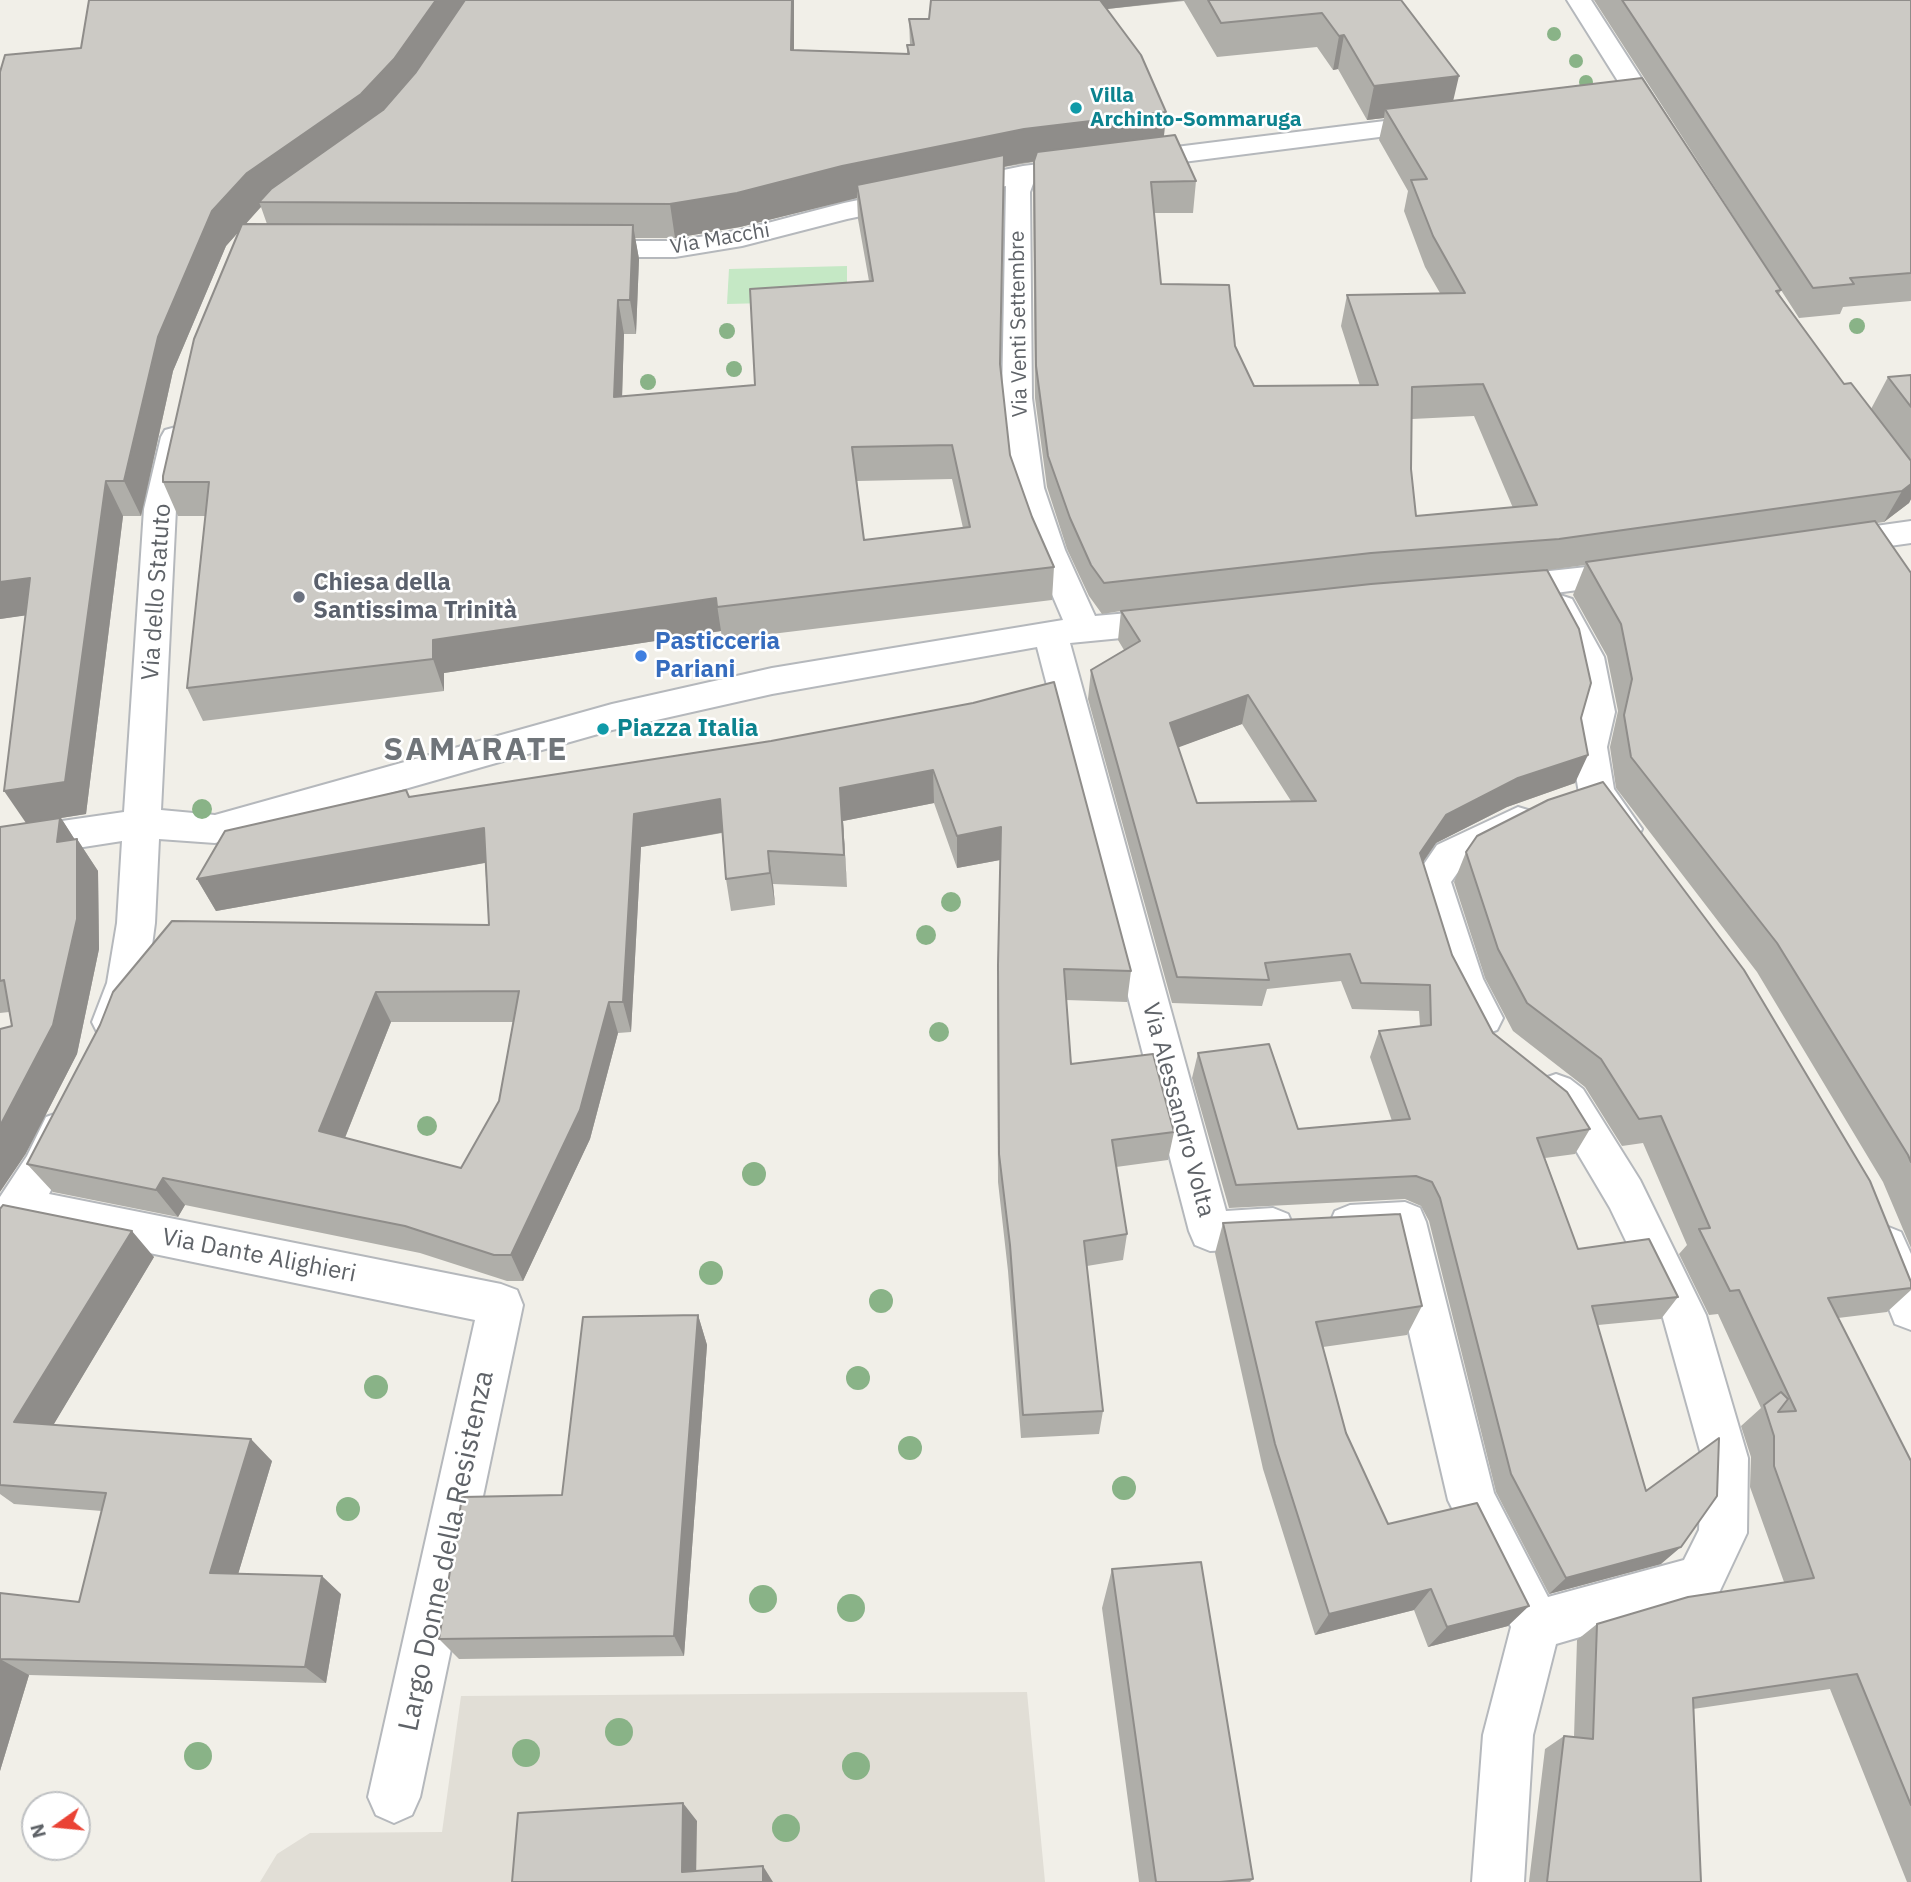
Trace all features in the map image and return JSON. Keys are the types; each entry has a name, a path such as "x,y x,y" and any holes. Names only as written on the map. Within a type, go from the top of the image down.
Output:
{"street":[{"path":"1579,0 1671,144"},
{"path":"1613,101 1641,97"},
{"name":"Via Macchi","path":"563,249 675,250 742,238 844,211 1023,174 1462,120"},
{"name":"Via Venti Settembre","path":"1023,174 1017,192 1017,398 1028,488 1049,550 1067,632"},
{"name":"Via dello Statuto","path":"143,823 159,509 182,410"},
{"path":"1804,548 1911,532"},
{"path":"1469,591 1548,585 1656,569"},
{"path":"1548,585 1587,657 1598,712 1589,747 1597,793 1645,857"},
{"path":"0,845 143,823 215,829 612,717 772,681 1067,632 1209,618"},
{"name":"Via Alessandro Volta","path":"1067,632 1210,1231 1405,1222 1472,1500 1536,1625"},
{"path":"1498,1882 1508,1735 1536,1625 1700,1580 1723,1533 1725,1458 1684,1315 1625,1194 1569,1102 1497,1045 1464,980 1432,880 1450,855 1521,819 1597,793"},
{"path":"100,1054 127,983 143,823"},
{"name":"Via Dante Alighieri","path":"78,1098 42,1169 8,1220 501,1305"},
{"path":"1871,1209 1911,1310"},
{"name":"Largo Donne della Resistenza","path":"394,1797 501,1305"}],"shaded area":[{"path":"1027,1692 1045,1882 260,1882 277,1854 310,1833 442,1832 461,1696"}],"green space":[{"path":"847,266 847,301 727,304 729,269"}],"building":[{"path":"89,0 436,0 394,59 361,94 247,173 212,211 158,337 124,481 106,481 65,782 4,791 30,578 0,582 0,72 5,55 81,48"},
{"path":"465,0 792,0 791,50 909,54 907,45 914,45 909,19 929,19 931,0 1100,0 1141,55 1166,112 1024,129 842,166 737,193 670,204 259,202 271,189 383,110 416,72"},
{"path":"1208,0 1401,0 1459,76 1374,86 1344,35 1339,36 1322,13 1221,23"},
{"path":"1622,0 1911,0 1911,273 1850,278 1854,284 1813,288"},
{"path":"1642,78 1781,290 1776,291 1844,384 1851,383 1911,461 1911,484 1902,491 1559,539 1371,553 1104,583 1091,565 1070,518 1048,456 1036,366 1034,161 1037,152 1175,135 1196,181 1151,182 1161,284 1229,285 1235,346 1254,386 1378,385 1347,295 1465,293 1433,236 1411,180 1427,179 1385,109","holes":["1483,384 1537,505 1416,516 1411,469 1412,387"]},
{"path":"1004,155 1000,364 1010,455 1032,517 1054,567 717,607 716,598 433,640 433,659 187,688 209,482 163,482 163,476 194,339 242,224 633,225 630,300 618,300 614,397 755,385 750,289 873,281 857,185","holes":["952,445 970,527 864,540 852,447"]},
{"path":"1911,375 1911,407 1888,377"},
{"path":"1875,521 1911,573 1911,1162 1777,943 1631,757 1624,715 1632,679 1621,624 1586,562"},
{"path":"1547,570 1579,629 1591,683 1581,718 1588,755 1518,778 1446,815 1420,853 1452,955 1493,1033 1567,1092 1590,1129 1537,1138 1578,1249 1649,1239 1678,1297 1592,1306 1646,1491 1719,1438 1717,1496 1681,1547 1566,1578 1511,1474 1440,1198 1432,1182 1416,1176 1236,1185 1198,1053 1269,1044 1298,1129 1410,1119 1379,1031 1431,1025 1430,985 1361,983 1350,954 1265,963 1269,980 1177,977 1091,670 1140,641 1121,611 1371,584","holes":["1248,695 1316,801 1197,803 1170,723"]},
{"path":"1054,682 1131,971 1064,969 1071,1064 1153,1054 1174,1132 1112,1140 1127,1234 1084,1241 1103,1411 1023,1415 1010,1245 999,1154 998,965 1001,827 957,836 933,770 840,788 844,855 768,851 770,873 726,879 720,799 634,814 623,1002 609,1002 580,1110 511,1255 494,1255 405,1226 163,1178 156,1190 27,1164 100,1025 113,992 172,921 489,925 484,828 197,879 225,831 406,790 409,797 771,741 973,703","holes":["519,991 499,1101 461,1168 319,1131 376,992"]},
{"path":"1603,782 1744,970 1870,1181 1911,1282 1911,1288 1828,1298 1911,1461 1911,1805 1857,1674 1693,1698 1701,1882 1547,1882 1564,1736 1593,1739 1597,1624 1688,1597 1814,1578 1774,1466 1774,1436 1764,1405 1781,1392 1788,1399 1778,1412 1796,1411 1739,1290 1730,1291 1699,1229 1710,1228 1661,1116 1639,1119 1601,1059 1527,1003 1498,949 1466,852 1477,836 1548,800"},
{"path":"60,818 57,842 77,839 77,919 53,1025 0,1126 0,1029 12,1026 4,980 0,981 0,827"},
{"path":"3,1205 132,1231 14,1422 251,1439 210,1573 322,1576 305,1667 0,1659 0,1593 79,1602 106,1493 0,1485 0,1209"},
{"path":"1400,1214 1422,1306 1316,1322 1346,1433 1388,1524 1477,1503 1529,1606 1447,1627 1431,1589 1329,1614 1275,1444 1223,1223"},
{"path":"698,1315 674,1636 439,1639 462,1497 562,1495 583,1317"},
{"path":"1201,1562 1253,1879 1156,1882 1112,1569"},
{"path":"683,1803 682,1872 763,1866 763,1882 512,1882 518,1813"}],"place":[{"name":"Villa Archinto-Sommaruga","path":"1076,108"},
{"name":"Chiesa della Santissima Trinità","path":"299,597"},
{"name":"Pasticceria Pariani","path":"641,656"},
{"name":"Piazza Italia","path":"603,729"}],"district":[{"name":"SAMARATE","path":"476,751"}]}
